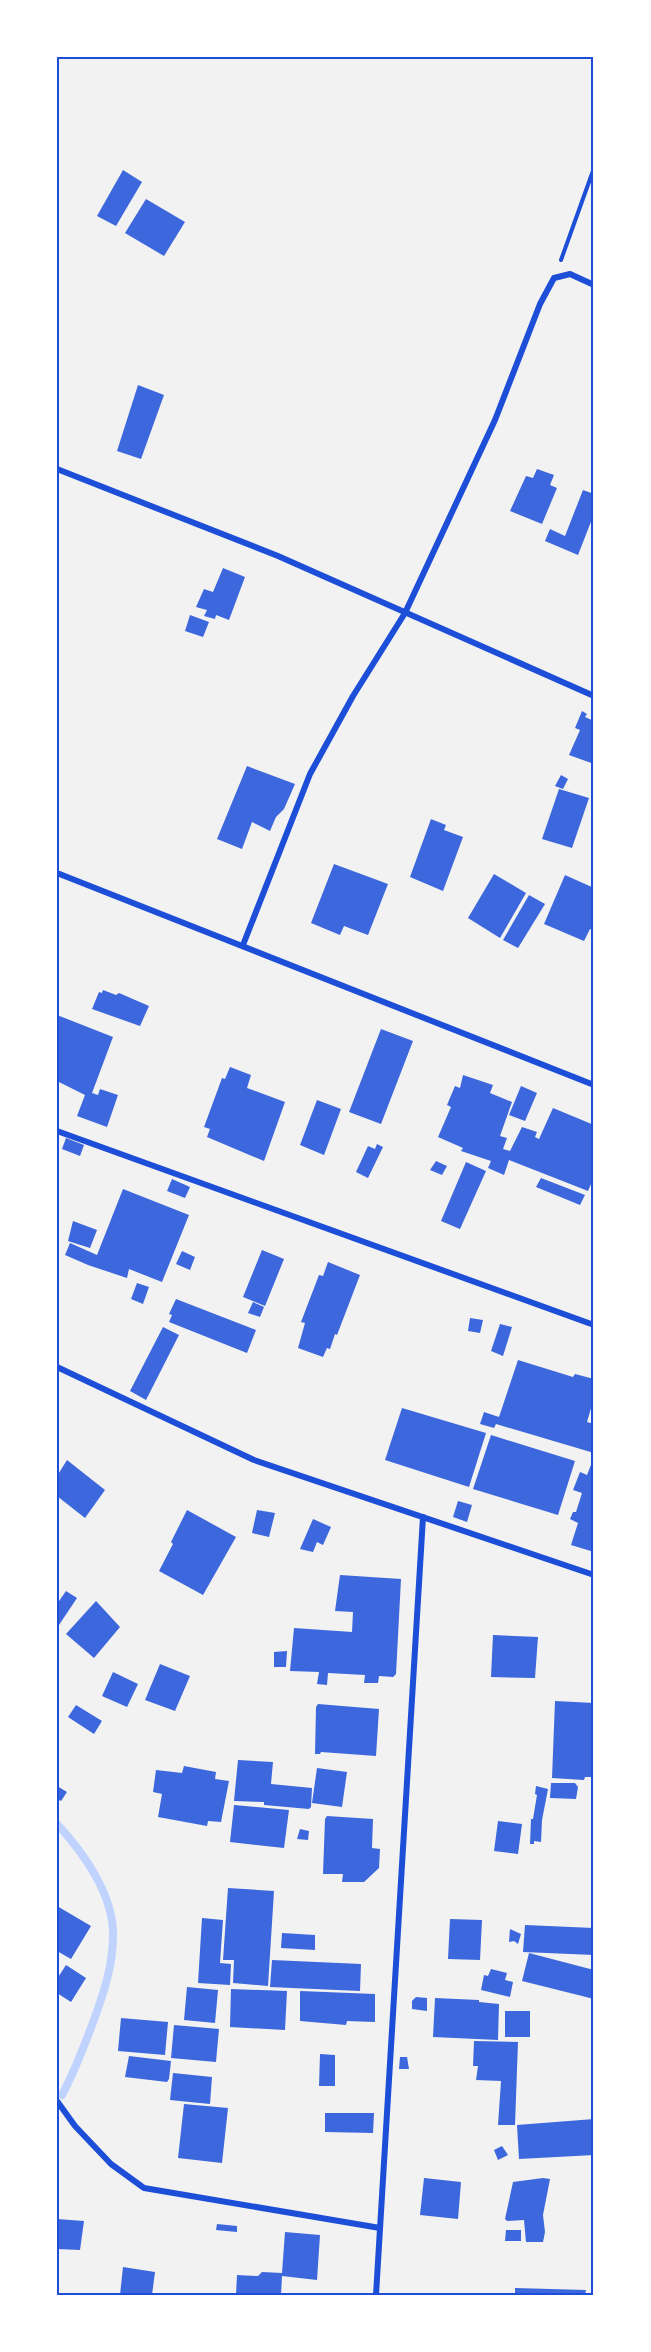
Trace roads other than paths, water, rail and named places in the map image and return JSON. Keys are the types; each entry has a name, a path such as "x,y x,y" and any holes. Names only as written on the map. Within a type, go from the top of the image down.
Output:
{"street":[{"path":"243,945 310,774 353,696 405,612 495,420 540,304 554,278 570,274 594,285"},
{"path":"57,469 278,556 594,696"},
{"path":"57,873 594,1085"},
{"path":"57,1131 594,1324"},
{"path":"57,1367 254,1460 594,1575"},
{"path":"376,2295 423,1517"},
{"path":"57,2100 75,2126 111,2164 144,2188 380,2228"}],"waterway":[{"path":"57,1824 77,1848 103,1890 112,1921 113,1936 110,1968 101,1999 79,2058 62,2095"}]}
